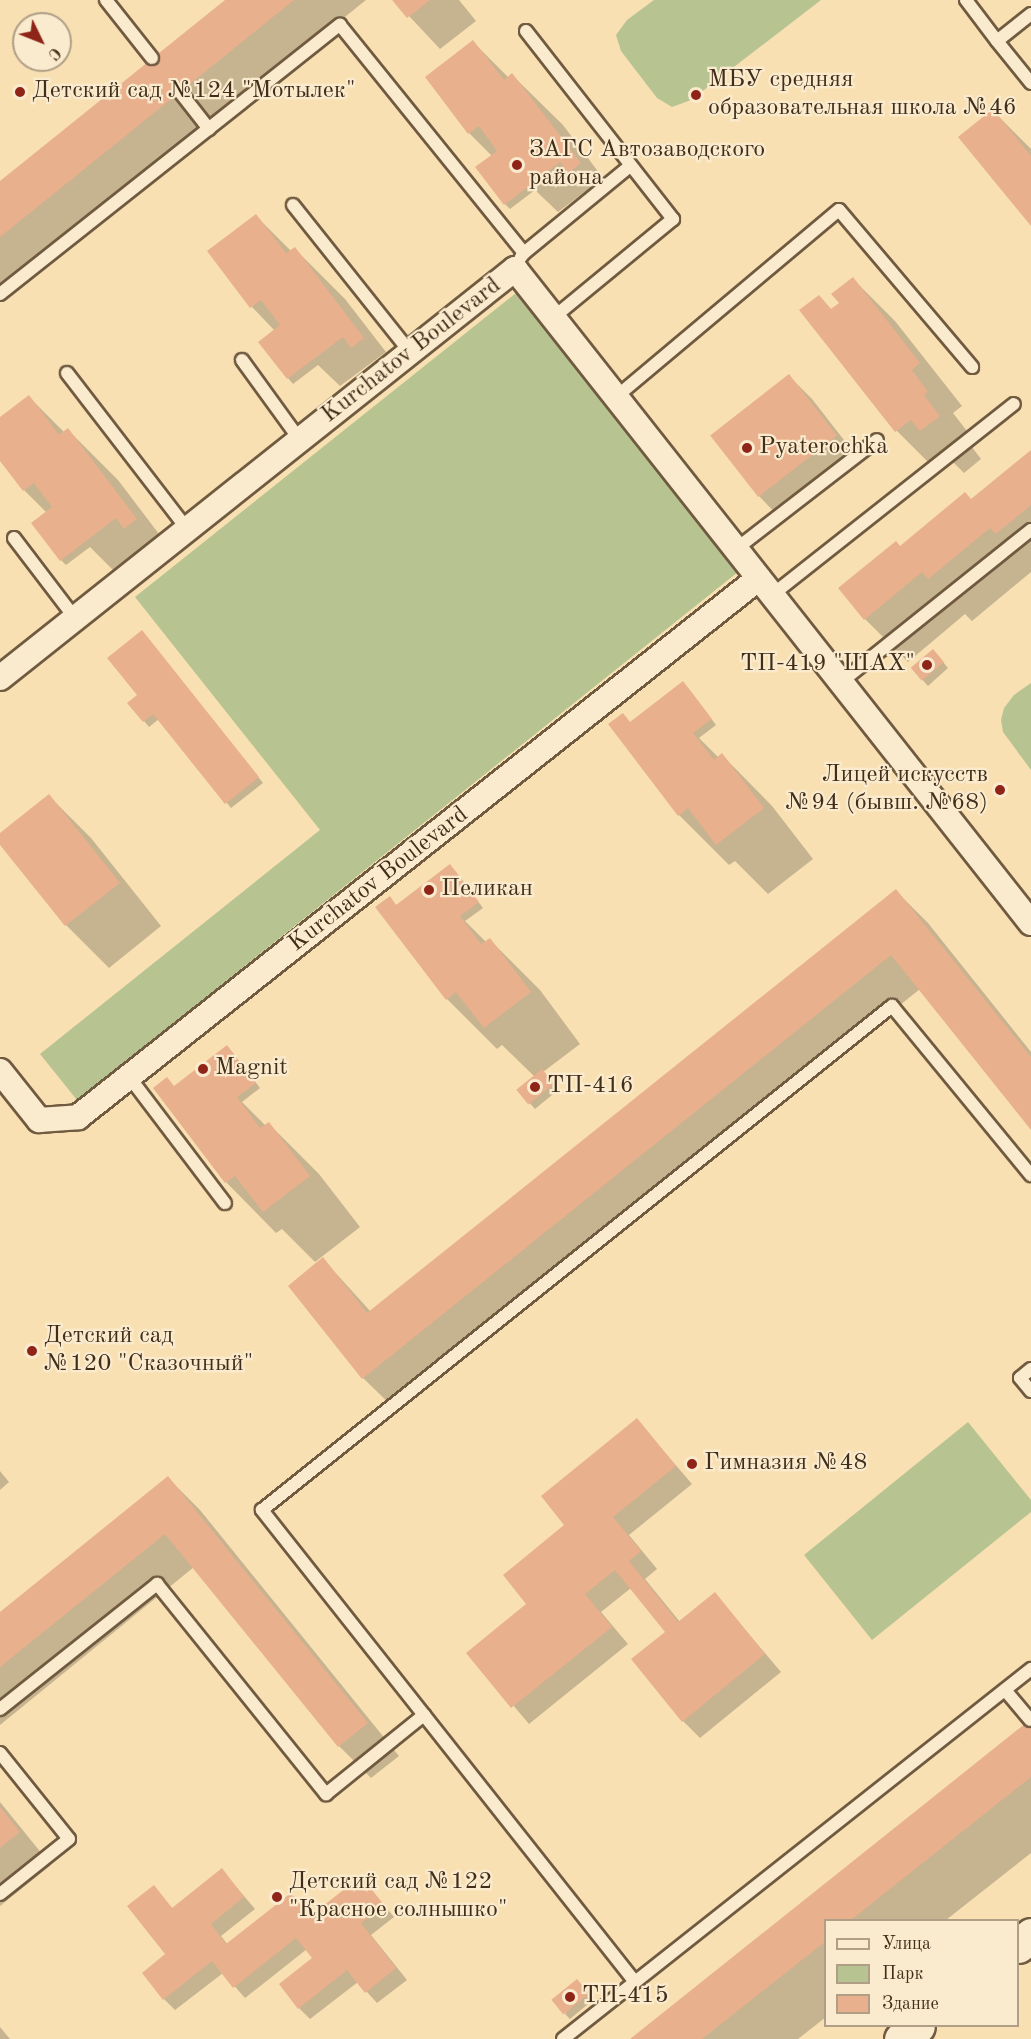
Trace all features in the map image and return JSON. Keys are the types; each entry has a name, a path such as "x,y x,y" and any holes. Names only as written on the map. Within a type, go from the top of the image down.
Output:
{"main road":[{"path":"1019,1944 1031,1935"},
{"path":"901,2039 916,2027"}],"street":[{"name":"Kurchatov Boulevard","path":"0,678 410,352 519,261 553,318 1031,923"},
{"name":"Kurchatov Boulevard","path":"0,1071 39,1120 78,1117 766,587"}],"lane":[{"path":"106,0 153,58"},
{"path":"966,0 1031,83"},
{"path":"997,41 1031,14"},
{"path":"0,294 340,25 519,261 630,166"},
{"path":"526,31 673,219 553,318"},
{"path":"180,92 209,129"},
{"path":"293,205 410,352"},
{"path":"616,397 839,210 972,367"},
{"path":"242,360 300,440"},
{"path":"67,373 187,529"},
{"path":"766,587 1014,404"},
{"path":"736,549 877,440"},
{"path":"841,682 1031,530"},
{"path":"14,538 75,618"},
{"path":"636,1982 262,1510 892,1006 1031,1176"},
{"path":"130,1078 225,1203"},
{"path":"1031,1369 1020,1378 1031,1391"},
{"path":"0,1709 157,1584 326,1794 424,1715"},
{"path":"563,2039 1031,1669"},
{"path":"1005,1690 1030,1720"},
{"path":"0,1753 69,1839 0,1894"}],"green space":[{"path":"654,0 821,0 691,100 672,107 657,98 621,51 616,35 627,20"},
{"path":"516,293 738,572 77,1100 40,1054 320,830 135,597"},
{"path":"1031,683 1031,770 1003,732 1001,720 1004,708 1014,695"},
{"path":"968,1422 1031,1500 1031,1512 872,1640 804,1555"}],"building":[{"path":"225,0 294,0 0,237 0,181"},
{"path":"392,0 430,0 407,18"},
{"path":"473,40 504,80 512,73 581,163 568,173 560,162 504,205 475,167 497,151 479,126 468,134 425,77"},
{"path":"993,109 1031,156 1031,226 958,137"},
{"path":"256,214 286,253 295,247 364,338 351,348 343,337 287,379 258,342 280,325 261,300 250,308 207,251"},
{"path":"853,277 920,363 912,370 928,392 924,395 940,416 920,431 911,420 895,432 799,310 819,295 831,309 839,303 831,294"},
{"path":"789,374 837,435 758,497 710,436"},
{"path":"29,395 59,435 68,428 137,519 124,529 116,518 60,561 31,523 52,507 34,483 23,491 0,461 0,417"},
{"path":"1031,450 1031,505 996,534 990,528 928,579 922,572 864,620 838,588 896,541 900,546 965,492 971,499"},
{"path":"142,630 259,777 225,804 153,714 143,722 127,703 137,695 107,658"},
{"name":"ТП-419 \"ШАХ\"","path":"933,649 944,662 922,681 911,668"},
{"path":"683,681 712,719 693,733 714,760 722,753 764,808 716,845 688,808 678,816 608,724 623,713 630,722"},
{"path":"49,794 120,883 65,926 0,845 0,833"},
{"path":"450,864 479,902 460,916 481,944 490,938 531,992 484,1028 456,992 446,1000 375,907 390,896 396,905"},
{"path":"896,889 1031,1057 1031,1130 891,955 362,1379 288,1286 323,1257 367,1313"},
{"path":"227,1045 256,1083 237,1097 260,1128 269,1122 310,1176 263,1212 235,1176 225,1183 153,1088 167,1077 174,1086"},
{"name":"ТП-416","path":"542,1069 554,1084 528,1105 516,1090"},
{"path":"637,1418 676,1466 613,1517 641,1551 629,1561 678,1622 715,1592 765,1654 682,1722 631,1659 665,1632 615,1570 585,1594 612,1627 511,1708 466,1653 526,1604 503,1575 564,1525 541,1496"},
{"path":"168,1476 368,1723 338,1747 165,1534 0,1667 0,1612"},
{"path":"1031,1719 1031,1777 852,1919 824,1919 824,1943 702,2039 630,2039"},
{"path":"0,1807 20,1832 0,1848"},
{"path":"222,1868 244,1897 211,1924 226,1944 291,1893 309,1917 361,1876 384,1905 361,1923 396,1968 365,1993 347,1970 298,2009 279,1984 312,1958 296,1938 233,1988 212,1961 163,2000 142,1973 165,1954 127,1906 154,1885 172,1908"},
{"name":"ТП-415","path":"577,1979 589,1994 563,2015 551,2000"}],"place":[{"name":"Детский сад №124 \"Мотылек\"","path":"20,92"},
{"name":"МБУ средняя образовательная школа №46","path":"696,95"},
{"name":"ЗАГС Автозаводского района","path":"517,165"},
{"name":"Pyaterochka","path":"747,448"},
{"name":"ТП-419 \"ШАХ\"","path":"927,665"},
{"name":"Лицей искусств №94 (бывш. №68)","path":"1000,790"},
{"name":"Пеликан","path":"429,890"},
{"name":"Magnit","path":"203,1069"},
{"name":"ТП-416","path":"535,1087"},
{"name":"Детский сад №120 \"Сказочный\"","path":"32,1351"},
{"name":"Гимназия №48","path":"692,1464"},
{"name":"Детский сад №122 \"Красное солнышко\"","path":"277,1897"},
{"name":"ТП-415","path":"570,1997"}]}
